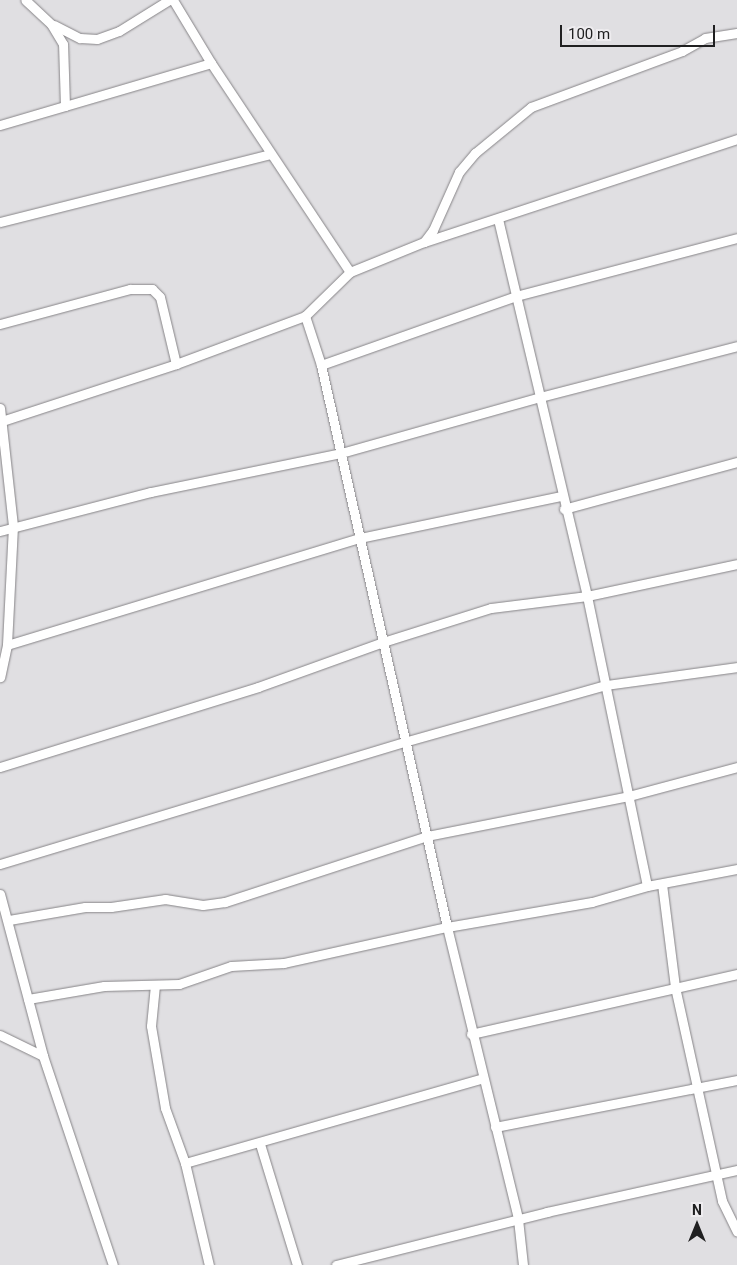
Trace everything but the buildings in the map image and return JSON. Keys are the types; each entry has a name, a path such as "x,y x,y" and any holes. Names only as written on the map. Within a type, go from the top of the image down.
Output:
{"street":[{"path":"25,0 51,24 63,44 65,106"},
{"path":"51,24 80,38 97,39 119,31 171,0 270,154 350,272"},
{"path":"424,242 433,230 459,172 475,153 531,107 665,58 705,38 737,33"},
{"path":"0,125 211,63"},
{"path":"2,421 176,364 305,316 350,272 424,242 498,220 686,153 737,139"},
{"path":"0,222 270,154"},
{"path":"498,220 564,509 587,596 647,886"},
{"path":"321,365 516,296 737,238"},
{"path":"0,324 130,289 152,289 160,297 176,364"},
{"path":"305,316 321,365 471,1034 518,1219 523,1265"},
{"path":"0,531 13,526 151,492 341,453 737,346"},
{"path":"0,408 13,526 7,645 0,677"},
{"path":"564,509 737,462"},
{"path":"7,645 360,538 561,496"},
{"path":"0,767 258,686 383,642 491,608 587,596 737,564"},
{"path":"0,864 404,742 606,685 737,667"},
{"path":"9,920 85,907 111,907 165,899 203,905 225,902 427,836 629,796 737,767"},
{"path":"28,999 104,986 179,984 231,966 284,963 447,927 592,902 647,886 737,869"},
{"path":"662,884 675,987 716,1173 726,1210 737,1232"},
{"path":"0,894 9,920 43,1056 113,1265"},
{"path":"471,1034 737,974"},
{"path":"155,985 152,1042 165,1108 185,1163 209,1265"},
{"path":"0,1035 43,1056"},
{"path":"185,1163 260,1144 483,1078"},
{"path":"495,1127 737,1080"},
{"path":"260,1144 297,1265"},
{"path":"336,1265 518,1219 716,1173 737,1170"}]}
